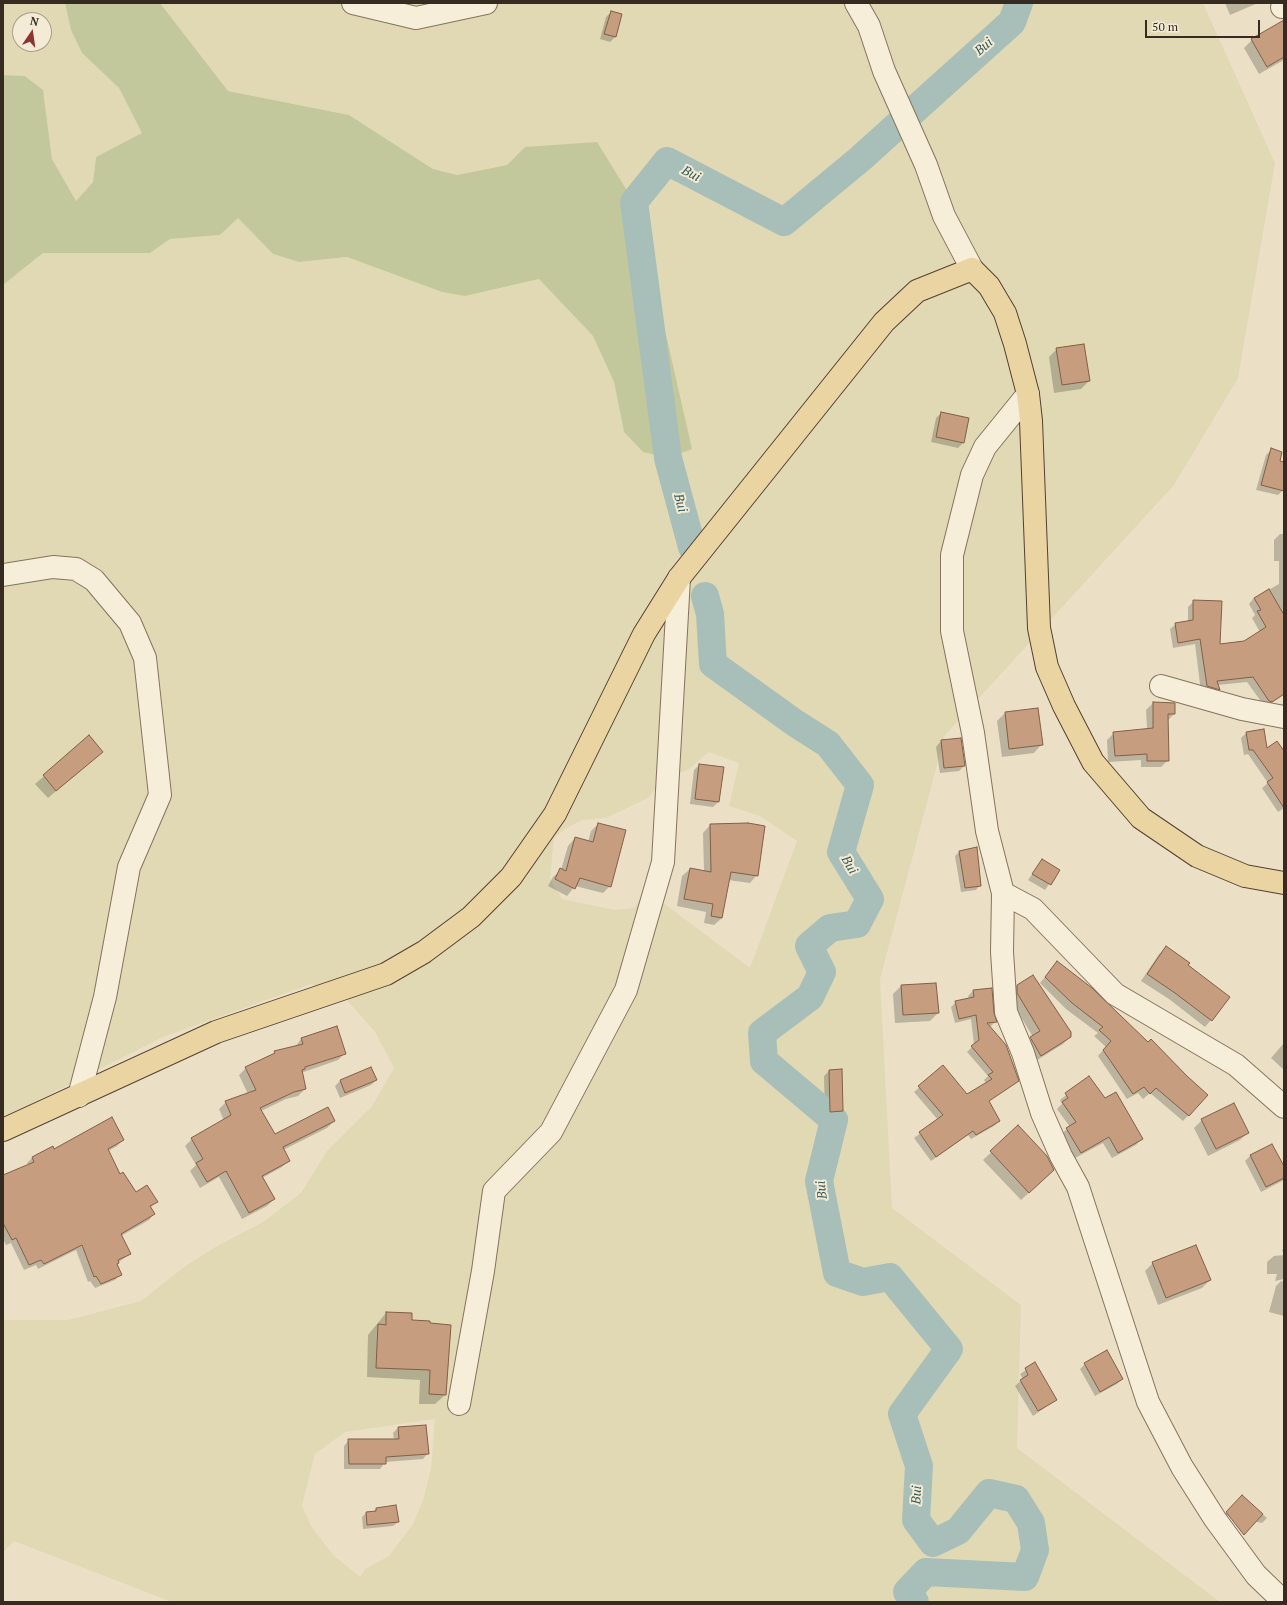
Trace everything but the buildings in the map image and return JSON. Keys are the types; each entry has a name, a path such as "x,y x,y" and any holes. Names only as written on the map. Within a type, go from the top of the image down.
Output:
{"main road":[{"path":"3,1130 216,1032 386,974 424,952 471,917 511,877 555,814 644,634 678,578 884,322 916,291 972,269 989,286 1005,313 1028,394 1031,421 1039,628 1047,667 1064,706 1093,762 1141,818 1198,856 1245,876 1284,883"}],"street":[{"path":"353,3 416,18 486,3"},
{"path":"856,3 869,26 884,71 926,165 944,216 972,269"},
{"path":"1028,394 985,447 972,475 952,555 952,632 973,733 987,831 1003,893 1002,952 1006,1012 1023,1053 1042,1113 1061,1156 1078,1188 1148,1402 1182,1467 1215,1519 1256,1575 1284,1602"},
{"path":"3,575 53,567 76,569 94,580 130,623 145,658 160,795 129,867 105,997 79,1096"},
{"path":"459,1404 483,1271 494,1191 551,1132 626,990 663,862 678,578"},
{"path":"1161,686 1242,709 1284,717"},
{"path":"1003,893 1032,909 1114,994 1236,1065 1284,1108"}],"shaded area":[{"path":"3,3 65,3 71,30 82,53 119,88 143,133 96,157 93,182 76,201 52,159 43,90 25,76 3,75"},
{"path":"160,3 1203,3 1275,163 1238,378 1174,485 945,735 880,979 892,1208 1021,1305 1017,1448 1220,1602 172,1602 14,1541 3,1552 3,1320 68,1320 141,1301 184,1267 217,1246 263,1222 301,1193 327,1151 372,1106 394,1068 376,1033 345,998 311,984 163,1037 3,1118 3,285 43,253 150,253 170,239 220,235 238,218 273,254 299,262 347,257 442,292 465,296 539,279 593,336 614,382 624,432 643,452 668,458 666,335 631,273 634,202 525,147 507,165 457,175 433,169 349,115 228,91","holes":["709,752 739,763 729,806 760,816 797,841 750,968 646,890 634,908 615,910 562,899 550,879 554,838 565,829 582,820 606,818 648,798 666,777 688,770","435,1419 431,1469 423,1500 413,1524 389,1556 365,1569 360,1577 333,1555 311,1526 302,1506 315,1454 345,1432"]}],"green space":[{"path":"65,3 160,3 228,91 349,115 433,169 457,175 507,165 525,147 597,142 634,202 631,273 666,335 692,449 668,458 643,452 624,432 614,382 593,336 539,279 465,296 442,292 347,257 299,262 273,254 238,218 220,235 170,239 150,253 43,253 3,285 3,75 25,76 43,90 52,159 76,201 93,182 96,157 142,133 119,88 82,53 71,30"}],"waterway":[{"name":"Bui","path":"692,547 668,458 634,202 667,161 784,222 860,159 1012,22 1019,3"},
{"name":"Bui","path":"705,596 710,614 713,664 795,723 828,744 860,785 841,852 870,899 857,924 830,928 809,946 822,972 810,997 762,1033 764,1061 834,1120 819,1181 837,1273 863,1282 890,1277 949,1349 902,1414 919,1466 916,1520 933,1543 958,1531 989,1493 1016,1499 1031,1523 1035,1550 1025,1577 926,1572 907,1592 915,1602"}]}
